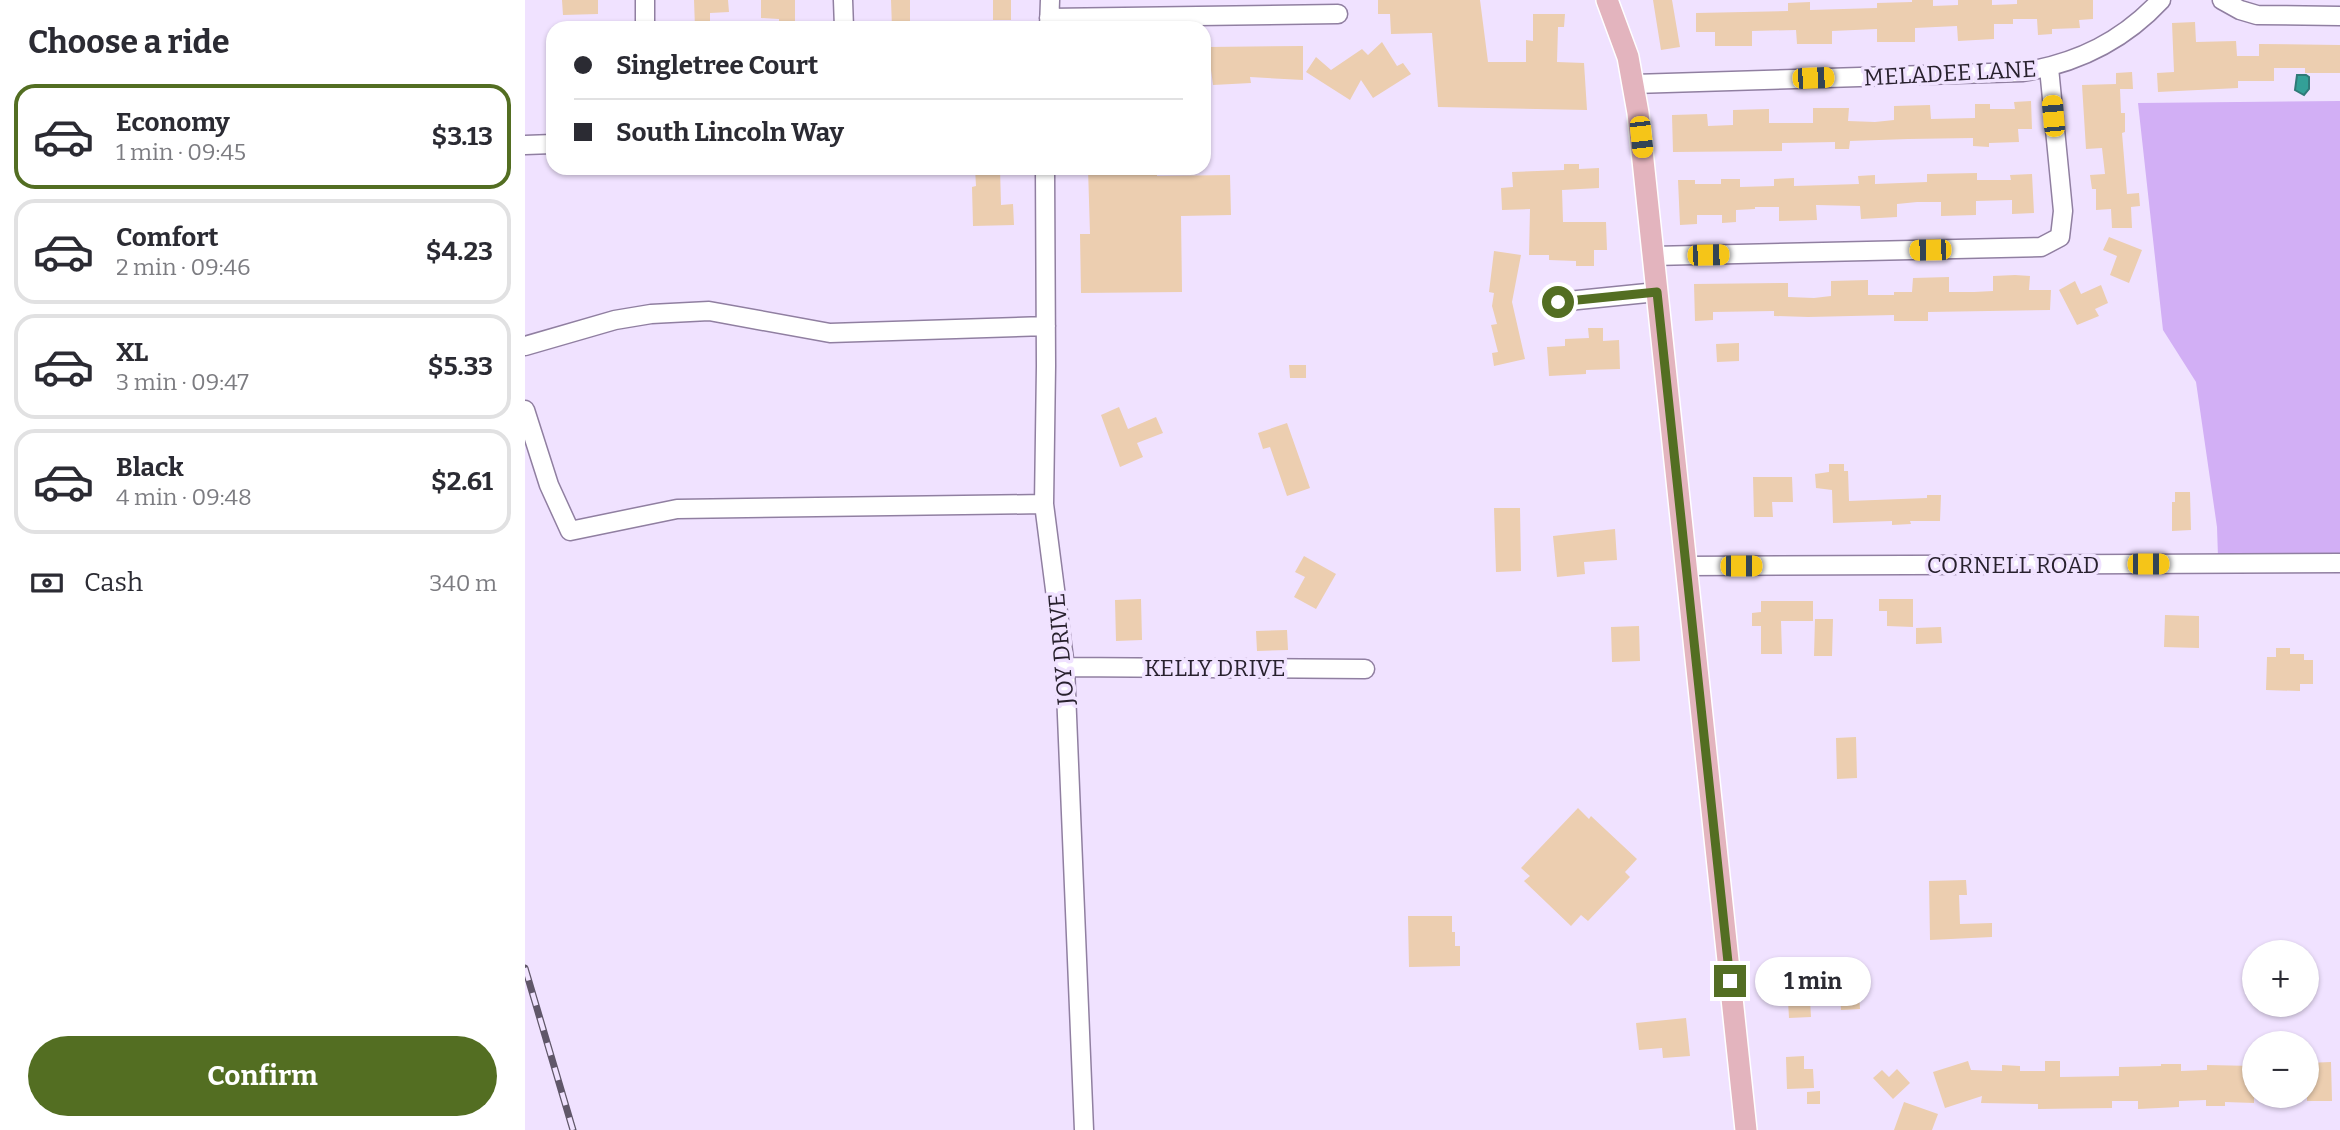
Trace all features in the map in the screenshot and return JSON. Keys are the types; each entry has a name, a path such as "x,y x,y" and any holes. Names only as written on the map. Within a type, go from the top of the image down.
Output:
{"main road":[{"path":"1607,0 1628,57 1634,84 1746,1130"}],"street":[{"path":"645,0 645,21"},
{"path":"843,0 843,21"},
{"path":"1049,21 1051,0"},
{"name":"MELADEE LANE","path":"1634,84 2023,72 2049,68 2106,46 2127,32 2161,0"},
{"path":"2222,0 2240,10 2257,15 2340,16"},
{"path":"1113,21 1338,14"},
{"path":"1653,256 2041,247 2060,237 2063,211 2049,68"},
{"path":"525,145 546,144"},
{"name":"JOY DRIVE","path":"1045,175 1044,504 1065,667 1084,1130"},
{"path":"1558,302 1657,292"},
{"path":"525,346 615,320 651,314 709,311 830,333 1046,326"},
{"path":"525,410 548,485 570,531 677,509 1044,504"},
{"name":"CORNELL ROAD","path":"1686,566 2340,563"},
{"name":"KELLY DRIVE","path":"1065,667 1365,669"}],"shaded area":[{"path":"2297,75 2309,77 2309,89 2304,95 2295,90"},
{"path":"2340,101 2340,555 2218,557 2217,527 2196,382 2163,330 2138,103"}],"building":[{"path":"562,0 598,0 598,14 563,15"},
{"path":"694,0 728,0 729,12 710,13 710,21 695,21"},
{"path":"761,0 795,0 795,21 761,18"},
{"path":"891,0 910,0 910,21 892,21"},
{"path":"993,0 1011,0 1011,20 993,20"},
{"path":"1378,0 1480,0 1488,62 1526,62 1526,40 1533,41 1533,14 1565,14 1564,27 1558,27 1557,62 1584,63 1587,110 1438,107 1432,33 1391,34 1390,14 1378,14"},
{"path":"1653,0 1672,0 1680,47 1661,50"},
{"path":"1933,0 1933,6 1958,5 1958,0 1992,0 1992,5 2017,4 2017,0 2093,0 2093,19 2079,20 2080,28 2052,29 2052,34 2038,35 2037,19 2013,19 2013,24 1994,24 1994,39 1958,41 1957,26 1915,28 1915,42 1877,42 1877,29 1832,31 1832,44 1797,44 1796,30 1752,31 1752,46 1715,46 1715,32 1696,32 1696,13 1788,11 1788,3 1810,2 1810,10 1877,8 1877,3"},
{"path":"2195,22 2196,42 2236,41 2237,56 2259,56 2259,44 2340,45 2340,73 2305,73 2305,68 2274,68 2274,81 2238,81 2238,88 2158,92 2157,73 2174,72 2172,23"},
{"path":"1382,42 1397,66 1403,63 1411,74 1373,98 1361,80 1350,100 1306,72 1316,57 1331,70 1362,49 1368,55"},
{"path":"1303,46 1303,80 1250,77 1251,83 1213,85 1211,47"},
{"path":"2132,72 2133,89 2120,89 2121,113 2125,113 2125,132 2122,133 2127,194 2139,193 2140,206 2131,207 2132,228 2112,228 2111,209 2096,210 2096,189 2092,189 2090,175 2105,174 2102,148 2086,149 2082,85 2116,84 2116,73"},
{"path":"2031,101 2032,129 2018,129 2019,142 1989,143 1989,147 1973,146 1973,138 1908,139 1850,141 1849,149 1835,149 1835,142 1782,143 1782,151 1673,152 1672,115 1707,114 1708,126 1733,125 1733,110 1769,109 1769,123 1813,123 1813,108 1849,108 1848,121 1875,122 1894,120 1894,106 1930,105 1931,119 1975,118 1975,104 1990,104 1990,109 2015,109 2014,102"},
{"path":"1564,164 1579,164 1579,169 1599,168 1599,188 1562,190 1563,222 1606,222 1607,250 1594,250 1594,266 1576,266 1576,261 1549,260 1549,255 1529,255 1530,209 1502,210 1501,188 1513,187 1512,172 1564,170"},
{"path":"1977,173 1977,180 2011,180 2010,175 2032,174 2034,213 2012,214 2012,200 1976,201 1976,215 1941,216 1941,202 1917,202 1897,204 1897,217 1861,219 1860,206 1816,205 1817,220 1779,221 1779,207 1755,207 1736,210 1736,222 1722,223 1722,215 1697,215 1697,224 1680,225 1678,180 1695,180 1695,184 1721,184 1721,179 1740,179 1740,187 1774,186 1774,179 1794,178 1794,186 1859,184 1858,176 1875,175 1875,184 1927,182 1927,174"},
{"path":"975,175 1000,175 1001,205 1013,204 1014,225 973,226 972,187 976,186"},
{"path":"1088,175 1230,175 1231,215 1181,216 1182,292 1081,293 1080,234 1090,234"},
{"path":"2109,237 2142,250 2129,283 2110,275 2117,256 2103,250"},
{"path":"1494,251 1521,255 1512,302 1525,359 1494,366 1492,353 1498,352 1491,325 1497,324 1492,306 1494,293 1489,292"},
{"path":"1993,276 2030,276 2029,290 2051,290 2050,310 1928,312 1928,321 1894,321 1894,315 1808,317 1774,316 1774,311 1713,312 1713,320 1695,321 1694,284 1788,283 1788,297 1814,298 1831,296 1831,281 1868,280 1868,295 1894,295 1894,292 1912,292 1913,278 1949,277 1949,292 1974,292 1993,291"},
{"path":"2075,281 2081,294 2101,285 2108,303 2095,309 2099,316 2077,325 2059,290"},
{"path":"1588,328 1603,328 1603,341 1619,340 1620,369 1586,370 1586,374 1549,376 1547,347 1565,346 1565,339 1589,338"},
{"path":"1739,343 1739,361 1717,362 1716,344"},
{"path":"1289,365 1306,365 1306,378 1290,378"},
{"path":"1119,407 1128,429 1156,417 1163,433 1137,443 1143,457 1120,467 1101,415"},
{"path":"1287,423 1310,488 1287,496 1270,447 1263,449 1258,433"},
{"path":"1829,464 1844,464 1844,471 1848,471 1849,501 1941,495 1940,521 1910,521 1911,524 1892,525 1892,521 1833,523 1832,490 1816,488 1815,474 1829,472"},
{"path":"1753,477 1792,477 1793,502 1772,502 1773,517 1754,517"},
{"path":"2175,492 2190,492 2191,530 2172,531 2172,502 2175,502"},
{"path":"1494,508 1520,508 1521,571 1496,572"},
{"path":"1615,529 1617,560 1584,562 1585,574 1557,577 1553,536"},
{"path":"1304,556 1336,574 1316,609 1294,597 1305,577 1295,572"},
{"path":"1141,599 1142,640 1116,641 1115,600"},
{"path":"1879,599 1913,599 1913,627 1887,626 1887,611 1879,611"},
{"path":"1761,601 1813,601 1813,621 1781,621 1782,654 1761,654 1761,626 1752,626 1752,613 1761,612"},
{"path":"2165,615 2199,616 2199,648 2164,647"},
{"path":"1815,619 1833,619 1832,656 1814,656"},
{"path":"1639,626 1640,661 1612,662 1611,627"},
{"path":"1941,627 1942,643 1916,644 1916,628"},
{"path":"1287,630 1288,650 1257,651 1256,631"},
{"path":"2276,648 2290,648 2290,654 2304,654 2304,660 2313,660 2313,684 2300,684 2300,691 2266,690 2267,657 2276,657"},
{"path":"1856,737 1857,778 1837,779 1836,738"},
{"path":"1578,808 1589,819 1591,816 1637,859 1625,872 1630,877 1588,921 1581,915 1571,926 1524,881 1530,876 1521,868"},
{"path":"1966,880 1967,895 1959,895 1960,924 1992,923 1992,937 1930,940 1929,881"},
{"path":"1408,916 1452,916 1455,946 1460,946 1460,966 1409,967"},
{"path":"1808,966 1811,1017 1789,1018 1786,967"},
{"path":"1859,992 1860,1009 1841,1010 1840,993"},
{"path":"1686,1018 1690,1056 1663,1058 1662,1048 1639,1050 1636,1023"},
{"path":"1804,1056 1804,1069 1813,1069 1814,1088 1787,1089 1786,1057"},
{"path":"1968,1061 1971,1070 2002,1071 2002,1065 2020,1066 2020,1071 2045,1071 2045,1061 2060,1061 2060,1077 2119,1076 2119,1067 2161,1064 2181,1064 2181,1071 2207,1070 2207,1065 2242,1066 2242,1103 2225,1102 2225,1106 2206,1106 2206,1100 2179,1101 2179,1107 2138,1109 2138,1101 2112,1101 2112,1108 2038,1109 2038,1104 1981,1103 1982,1096 1945,1108 1933,1072"},
{"path":"2319,1062 2331,1062 2332,1101 2319,1101"},
{"path":"1897,1069 1910,1083 1893,1099 1873,1078 1882,1070 1889,1077"},
{"path":"1820,1091 1820,1104 1807,1104 1807,1092"},
{"path":"1904,1102 1938,1114 1932,1130 1894,1130"}],"railway":[{"path":"525,968 573,1130"}],"route":[{"path":"1558,302 1657,292 1730,981"}]}
